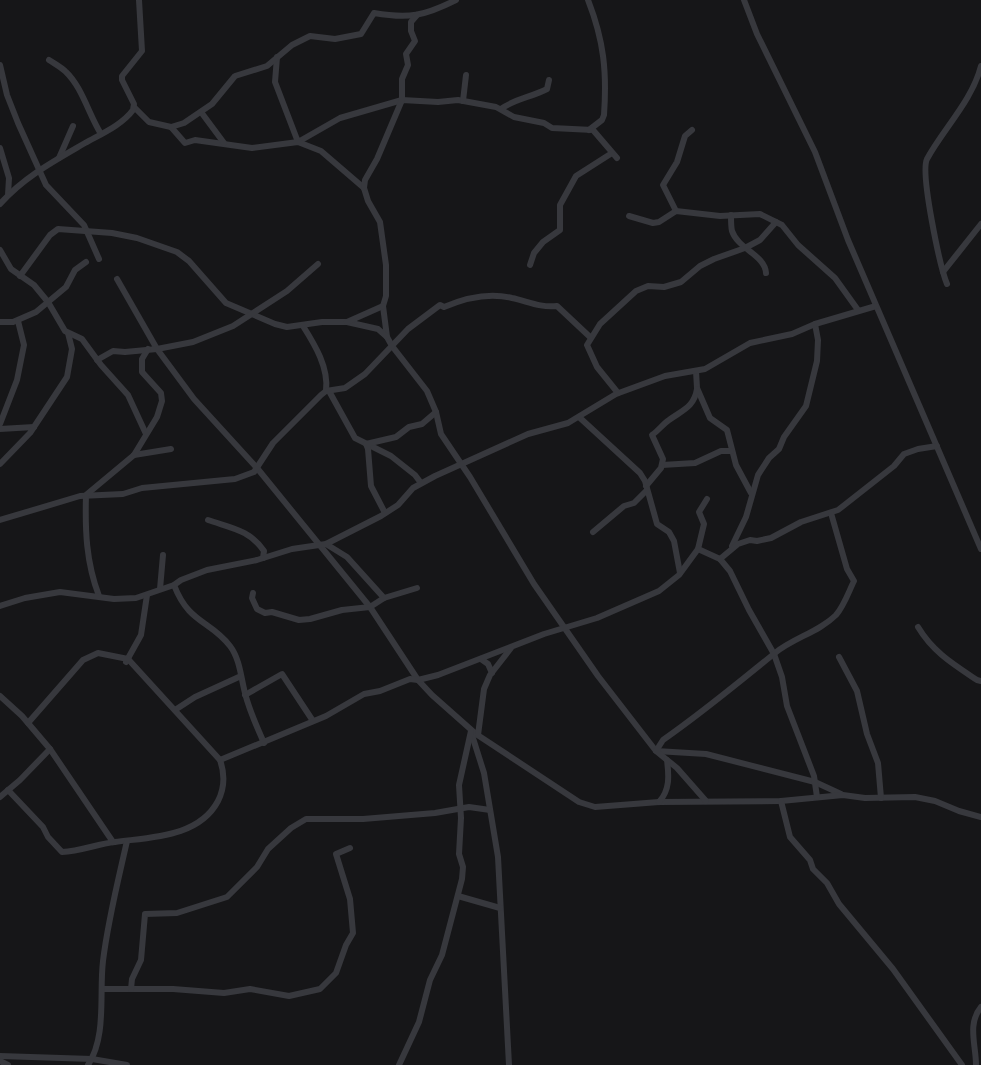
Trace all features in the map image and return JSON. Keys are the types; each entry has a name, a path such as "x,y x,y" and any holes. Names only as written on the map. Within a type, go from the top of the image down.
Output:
{"street":[{"path":"140,0 142,52 122,76 134,107 149,122 171,127 184,123 212,104 235,76 264,68 292,46 314,35 335,39 360,34 374,13 396,18 418,15 456,0"},
{"path":"588,0 599,30 607,77 604,115 602,120 589,130"},
{"path":"744,0 757,34 815,152 876,306 981,549"},
{"path":"387,337 383,306 386,296 386,265 380,222 368,201 364,188 365,180 378,159 402,100 402,79 408,65 406,55 415,41 411,31 411,22 418,15"},
{"path":"277,57 275,82 298,142 326,155 364,188"},
{"path":"49,60 66,72 75,84 89,116 101,134"},
{"path":"0,64 7,95 46,185 75,213 87,230 99,259"},
{"path":"947,284 931,217 926,162 977,81 981,66"},
{"path":"463,101 466,75"},
{"path":"501,109 509,103 532,97 547,88 550,80"},
{"path":"171,127 185,143 195,140 252,148 298,142 340,118 402,100 463,101 501,109 514,117 544,123 552,128 596,132 614,156 576,176 560,205 560,230 543,242 534,253 530,265"},
{"path":"0,204 39,170 121,121 134,107"},
{"path":"201,112 226,144"},
{"path":"59,158 73,126"},
{"path":"676,211 663,185 677,162 685,136 692,130"},
{"path":"0,148 8,172 8,196"},
{"path":"0,183 9,182"},
{"path":"629,216 653,223 660,222 676,211 731,215 760,214 782,226 798,245 834,278 858,310"},
{"path":"731,215 732,231 745,248 763,263 766,274"},
{"path":"618,393 597,367 587,345 590,337 608,315 636,291 648,286 673,286 714,259 745,248 760,240 776,222"},
{"path":"943,272 981,224"},
{"path":"20,276 54,231 62,228 87,230 137,238 177,252 189,261 226,303 275,324 288,327 322,322 347,322 378,329 387,337 426,391 436,412 440,434 470,477 534,584 598,676 656,751 685,777 706,801"},
{"path":"0,250 11,269 34,285 48,302 59,322 68,333 72,349 70,370 58,393 34,427 0,464"},
{"path":"0,322 18,321 36,312 70,283 75,270 86,262"},
{"path":"97,360 112,351 125,352 157,349 193,342 233,326 287,290 318,264"},
{"path":"117,279 157,349 194,399 257,468 323,545 370,607 418,680 471,731 590,806 659,802 781,800 843,795 881,798 915,797 935,801 959,811 981,817"},
{"path":"0,520 86,495 123,494 142,488 235,479 254,472 273,443 328,391 344,388 365,374 408,329 440,305 444,307 464,298 482,296 512,298 526,303 559,307 590,337"},
{"path":"347,322 383,306"},
{"path":"0,606 48,593 76,592 125,599 147,595 207,570 263,558 292,549 323,545 385,513 421,484 528,434 560,427 618,393 666,376 696,371 719,363 750,344 793,333 858,310 876,306"},
{"path":"0,424 17,380 24,345 18,321"},
{"path":"720,559 732,546 746,517 758,475 769,458 779,449 806,406 817,361 818,340 815,324"},
{"path":"304,326 321,360 328,391 355,438 391,456 415,475 421,484"},
{"path":"68,333 82,339 97,360 128,395 146,434"},
{"path":"86,495 134,456 143,443 146,434 154,425 162,401 162,393 142,372 142,359 148,349"},
{"path":"696,371 697,388 710,418 726,430 730,438 731,451 752,493"},
{"path":"593,532 646,488 664,459 652,436 667,421 692,404 697,388"},
{"path":"366,444 396,437 409,427 422,424 436,412"},
{"path":"579,416 640,473 657,524 669,532 674,541 680,573"},
{"path":"0,429 34,427"},
{"path":"366,444 371,486 385,513"},
{"path":"732,546 750,540 758,541 771,538 801,522 831,513 894,466 904,454 918,449 937,446"},
{"path":"134,456 171,449"},
{"path":"662,465 695,463 720,451 731,451"},
{"path":"86,495 86,547 89,567 99,596"},
{"path":"220,760 313,721 364,694 380,691 410,678 418,680 481,659 597,618 659,591 680,573 698,549 704,524 699,512 707,500"},
{"path":"656,751 663,740 743,682 774,654 798,637 815,630 836,614 854,581 847,569 831,513"},
{"path":"208,520 236,527 249,534 264,551 263,558"},
{"path":"323,545 347,557 384,598"},
{"path":"698,549 720,559 735,580 749,610 774,654 782,676 786,701 805,749 815,782 817,797"},
{"path":"160,589 163,555"},
{"path":"174,585 190,613 231,647 245,695 264,743"},
{"path":"253,593 252,598 257,609 264,613 272,612 298,620 370,607 384,598 416,588"},
{"path":"127,661 141,635 147,595"},
{"path":"918,627 926,641 948,662 976,680 981,681"},
{"path":"478,735 484,689 492,672 512,647"},
{"path":"8,790 43,827 48,838 62,852 81,851 113,842 170,834 195,825 212,812 221,795 224,781 220,760 127,661 98,653 84,660 28,723"},
{"path":"839,657 857,691 867,734 878,763 881,798"},
{"path":"481,659 488,664 492,672"},
{"path":"245,695 282,674 313,721"},
{"path":"175,710 195,697 241,676"},
{"path":"0,696 28,723 50,749 113,842"},
{"path":"399,1065 419,1022 430,980 442,955 463,873 459,854 461,808 458,794 460,776 471,731"},
{"path":"471,731 484,773 498,857 509,1065"},
{"path":"0,797 50,749"},
{"path":"656,751 706,754 815,782 843,795"},
{"path":"659,802 666,794 668,786 667,760"},
{"path":"781,800 790,837 810,860 813,869 827,883 839,904 893,969 962,1065"},
{"path":"131,989 132,979 141,960 145,914 177,913 227,897 257,867 268,850 291,828 306,819 369,818 435,813 461,808 490,810"},
{"path":"90,1062 95,1054 103,961 115,885 127,841"},
{"path":"102,989 173,989 224,993 250,989 289,996 320,989 336,973 346,945 353,933 350,899 336,854 350,848"},
{"path":"458,896 500,908"},
{"path":"976,1065 972,1028 976,1013 981,1007"},
{"path":"0,1056 127,1065"},
{"path":"0,1061 8,1065"}]}
